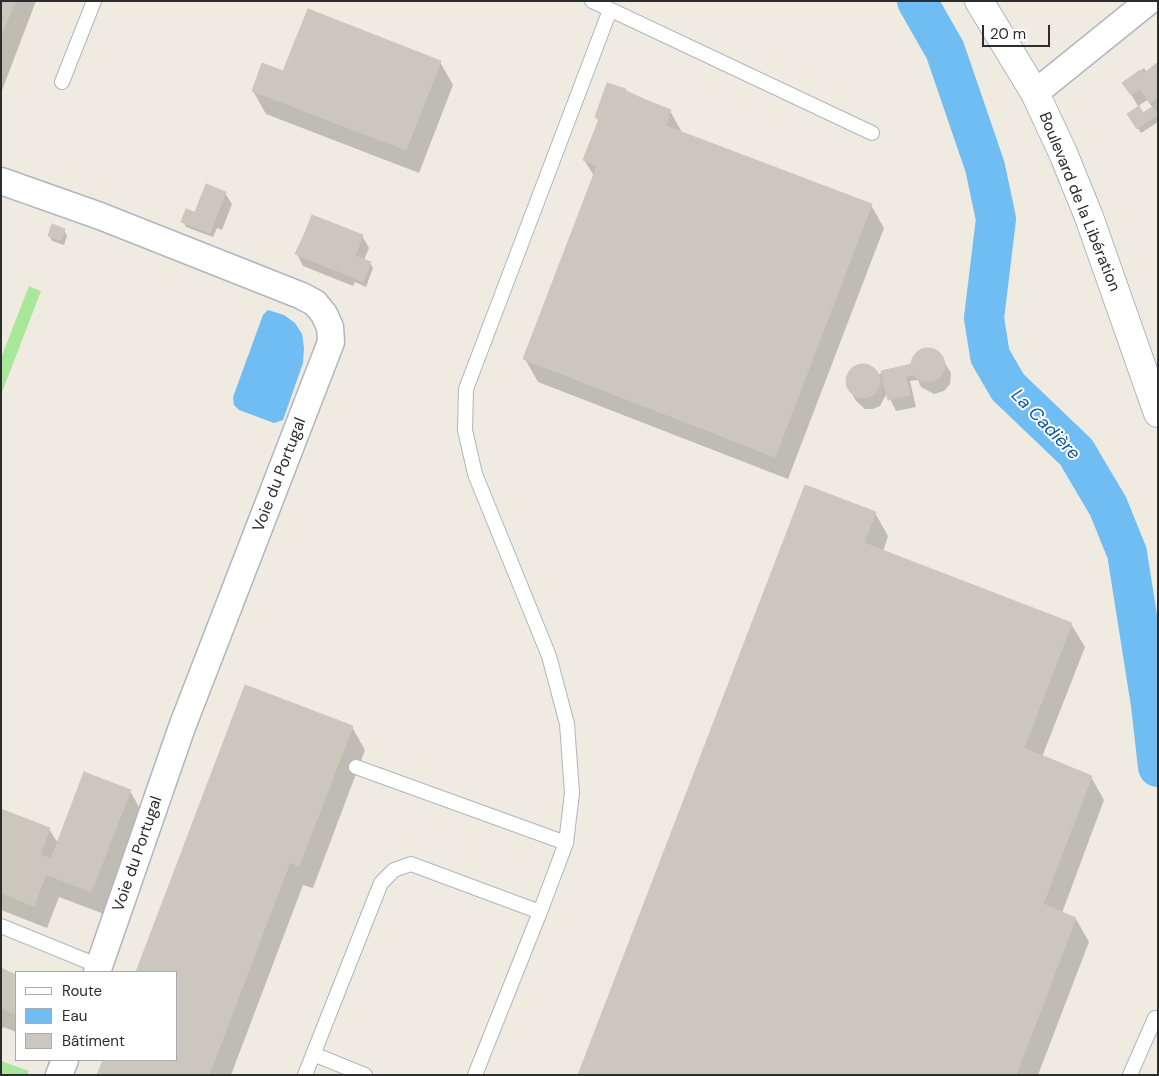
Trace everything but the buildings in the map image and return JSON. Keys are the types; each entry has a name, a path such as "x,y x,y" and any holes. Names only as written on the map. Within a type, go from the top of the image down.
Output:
{"street":[{"name":"Boulevard de la Libération","path":"979,1 1035,93 1089,217 1158,413"},
{"path":"1035,93 1149,1"},
{"name":"Voie du Portugal","path":"1,182 100,216 302,296 315,303 324,314 330,328 331,342 182,727 98,969"},
{"path":"59,1075 65,1061"}],"lane":[{"path":"62,82 94,1"},
{"path":"592,1 872,133"},
{"path":"475,1075 566,843 572,793 567,724 549,656 475,474 465,430 466,389 610,10"},
{"path":"356,767 566,843"},
{"path":"305,1075 382,884 394,870 411,864 540,912"},
{"name":"Voie du Portugal","path":"1,926 98,969"},
{"path":"1130,1075 1155,1018"},
{"path":"313,1054 365,1075"}],"green space":[{"path":"29,286 41,291 1,395 1,358"},
{"path":"1,1061 29,1071 27,1075 1,1075"}],"water":[{"path":"268,310 284,315 295,323 302,334 304,348 303,363 283,420 274,423 239,410 234,405 233,397 263,315"}],"waterway":[{"name":"La Cadière","path":"917,1 945,50 985,167 996,219 984,318 990,356 1008,387 1076,452 1108,506 1127,553 1151,705 1158,767"}]}
